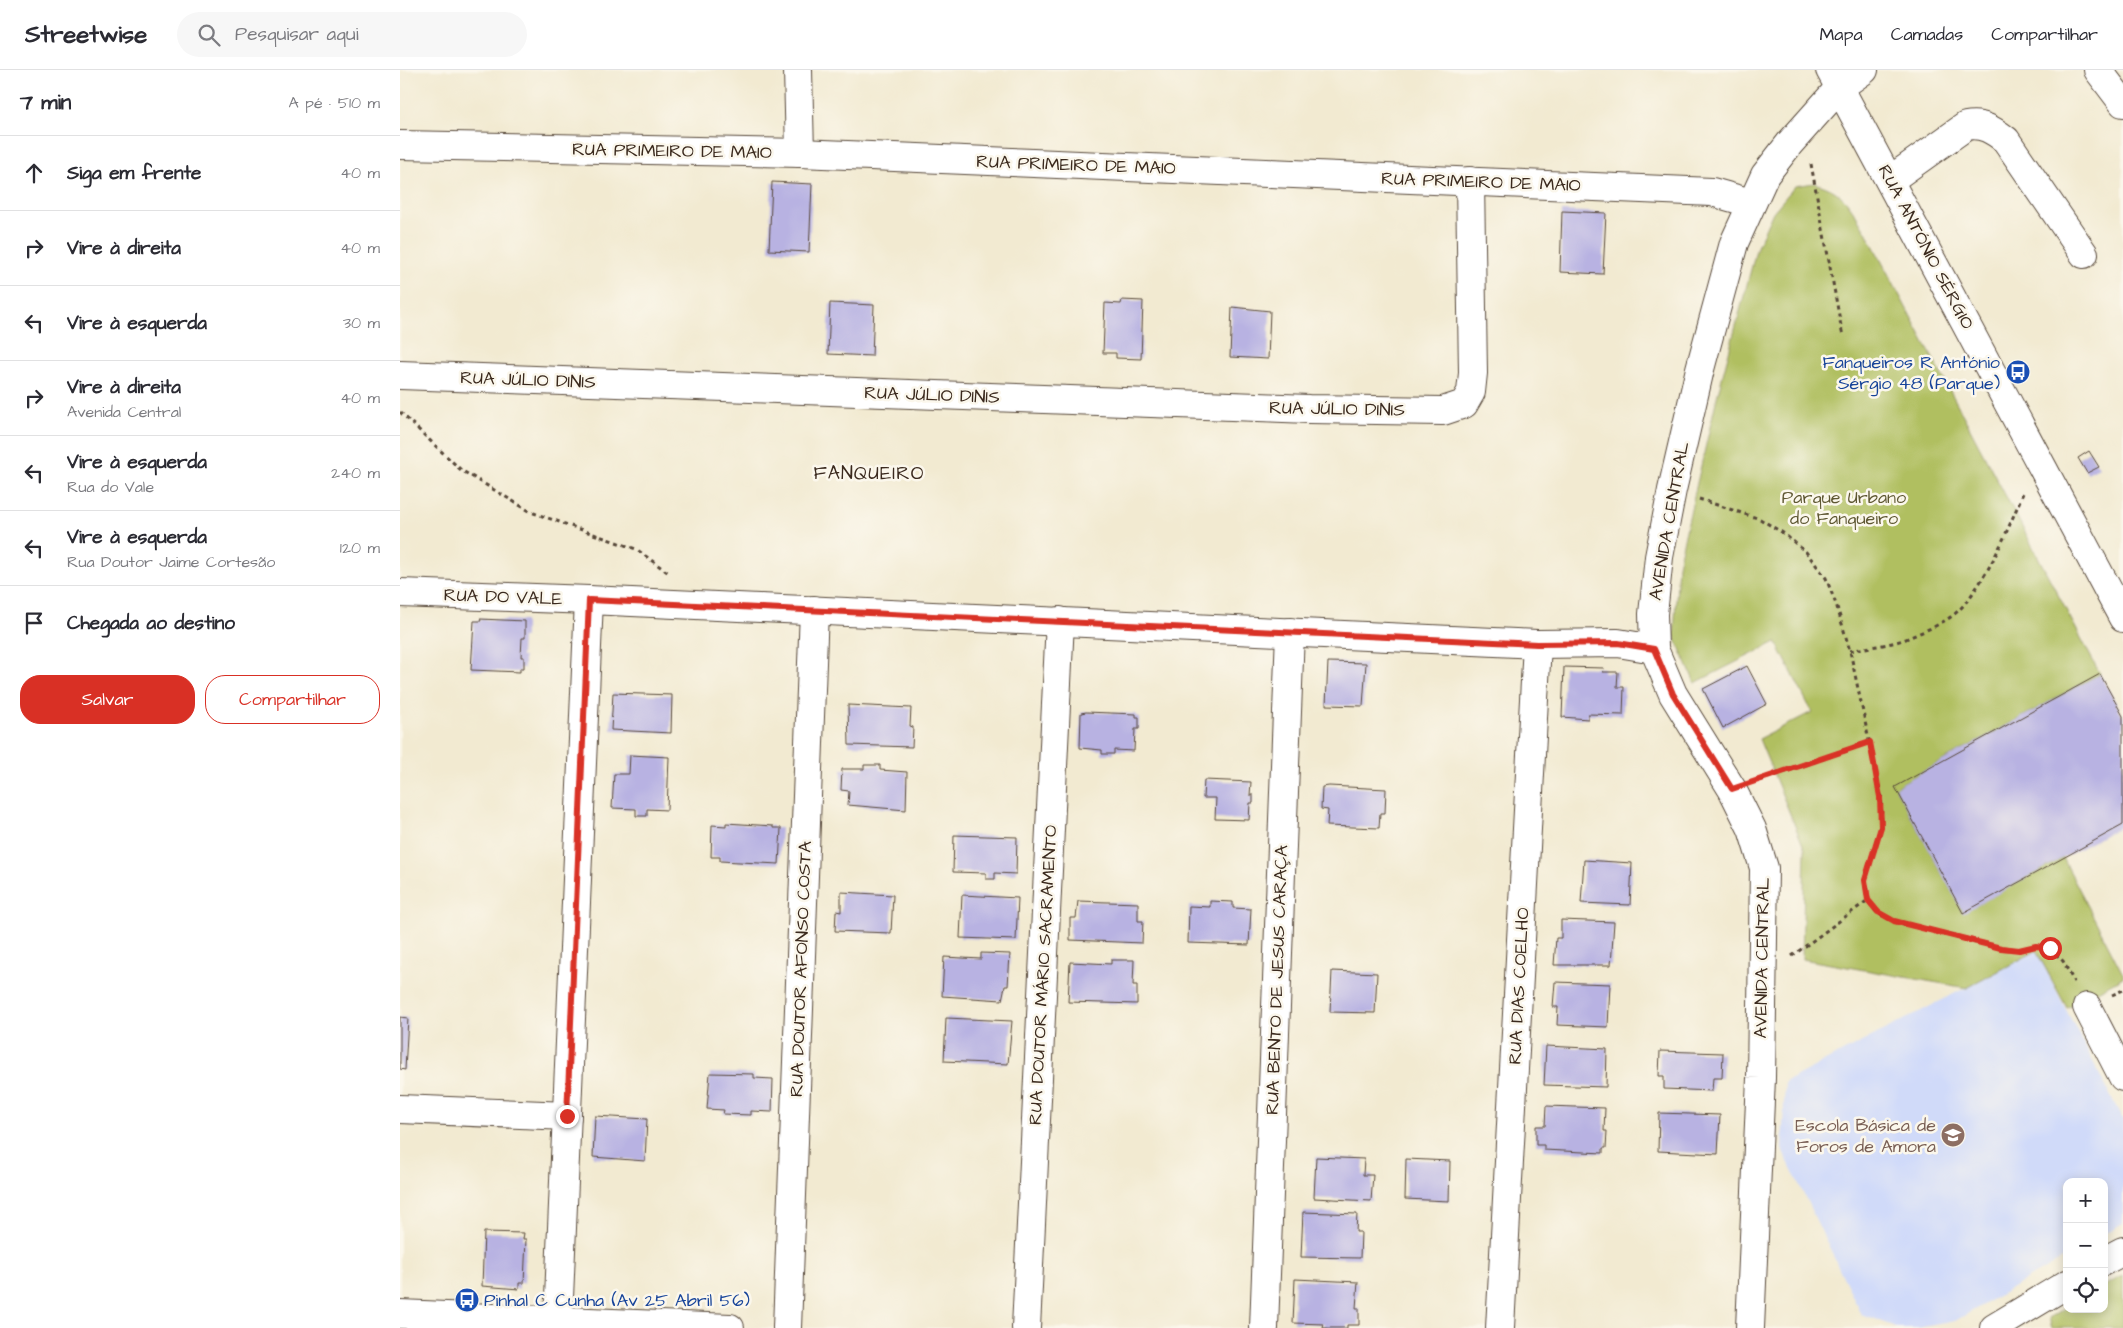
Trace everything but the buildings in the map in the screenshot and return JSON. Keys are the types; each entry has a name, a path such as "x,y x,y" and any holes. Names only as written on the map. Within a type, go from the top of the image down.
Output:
{"street":[{"path":"798,70 800,153"},
{"name":"AVENIDA CENTRAL","path":"1750,1328 1761,1078 1764,868 1752,829 1732,789 1673,694 1654,649 1653,614 1659,557 1672,490 1700,368 1734,243 1751,202 1765,175 1835,79 1864,70"},
{"path":"2098,70 2123,103"},
{"name":"RUA ANTÓNIO SÉRGIO","path":"1835,79 2037,459 2116,592 2123,618"},
{"path":"1890,180 1966,126 1976,124 1992,128 2006,140 2084,254"},
{"name":"RUA PRIMEIRO DE MAIO","path":"400,145 800,153 1712,192 1751,202"},
{"name":"RUA JÚLIO DINIS","path":"400,375 1309,409 1443,411 1464,404 1471,392 1473,373 1470,182"},
{"name":"RUA DO VALE","path":"400,593 1060,621 1537,644 1618,643 1654,649"},
{"path":"558,1321 589,600"},
{"name":"RUA DOUTOR AFONSO COSTA","path":"787,1328 814,610"},
{"name":"RUA DOUTOR MÁRIO SACRAMENTO","path":"1026,1328 1060,621"},
{"name":"RUA BENTO DE JESUS CARAÇA","path":"1264,1328 1290,632"},
{"name":"RUA DIAS COELHO","path":"1500,1328 1537,644"},
{"path":"2087,1007 2123,1077"},
{"path":"400,1109 567,1116"},
{"path":"2108,1259 2123,1251"},
{"path":"1994,1328 2025,1319 2063,1287"},
{"path":"400,1314 645,1326 730,1328"}],"path":[{"path":"1790,143 1812,166 1844,337"},
{"path":"400,412 461,470 531,512 636,549 676,577"},
{"path":"1850,651 1904,640 1936,625 1961,608 2005,538 2037,459"},
{"path":"1672,490 1760,520 1783,533 1806,552 1826,578 1837,606 1850,651 1880,797 1881,827 1865,880 1868,900 1878,912 1894,921 2001,948 2019,950 2036,946 2050,948 2063,961 2087,1007"},
{"path":"1732,789 1870,742"},
{"path":"1761,979 1868,900"}],"shaded area":[{"name":"Escola Básica de Foros de Amora","path":"2036,951 2123,1120 2123,1223 2108,1232 2108,1178 2063,1178 2063,1258 1955,1321 1917,1328 1898,1328 1861,1314 1782,1149 1785,1082"}],"green space":[{"name":"Parque Urbano do Fanqueiro","path":"1814,183 1833,190 1840,195 1850,206 1865,230 2100,674 1895,787 1963,912 2063,858 2123,974 2123,977 2067,1008 2036,951 1967,988 1802,959 1805,850 1759,739 1812,712 1776,642 1695,683 1674,635 1678,565 1717,397 1757,247 1773,212 1795,186"},
{"path":"2123,1276 2123,1328 2052,1328 2049,1318 2063,1309 2063,1313 2108,1313 2108,1284"}],"place":[{"name":"Fanqueiros R António Sérgio 48 (Parque)","path":"2018,372"},
{"name":"Escola Básica de Foros de Amora","path":"1953,1135"},
{"name":"Pinhal C Cunha (Av 25 Abril 56)","path":"467,1300"}],"district":[{"name":"FANQUEIRO","path":"869,473"}],"route":[{"path":"567,1116 589,600 1537,644 1618,643 1654,649 1673,694 1732,789 1870,742 1880,797 1881,827 1865,880 1868,900 1878,912 1894,921 2001,948 2019,950 2036,946 2050,948"}]}
